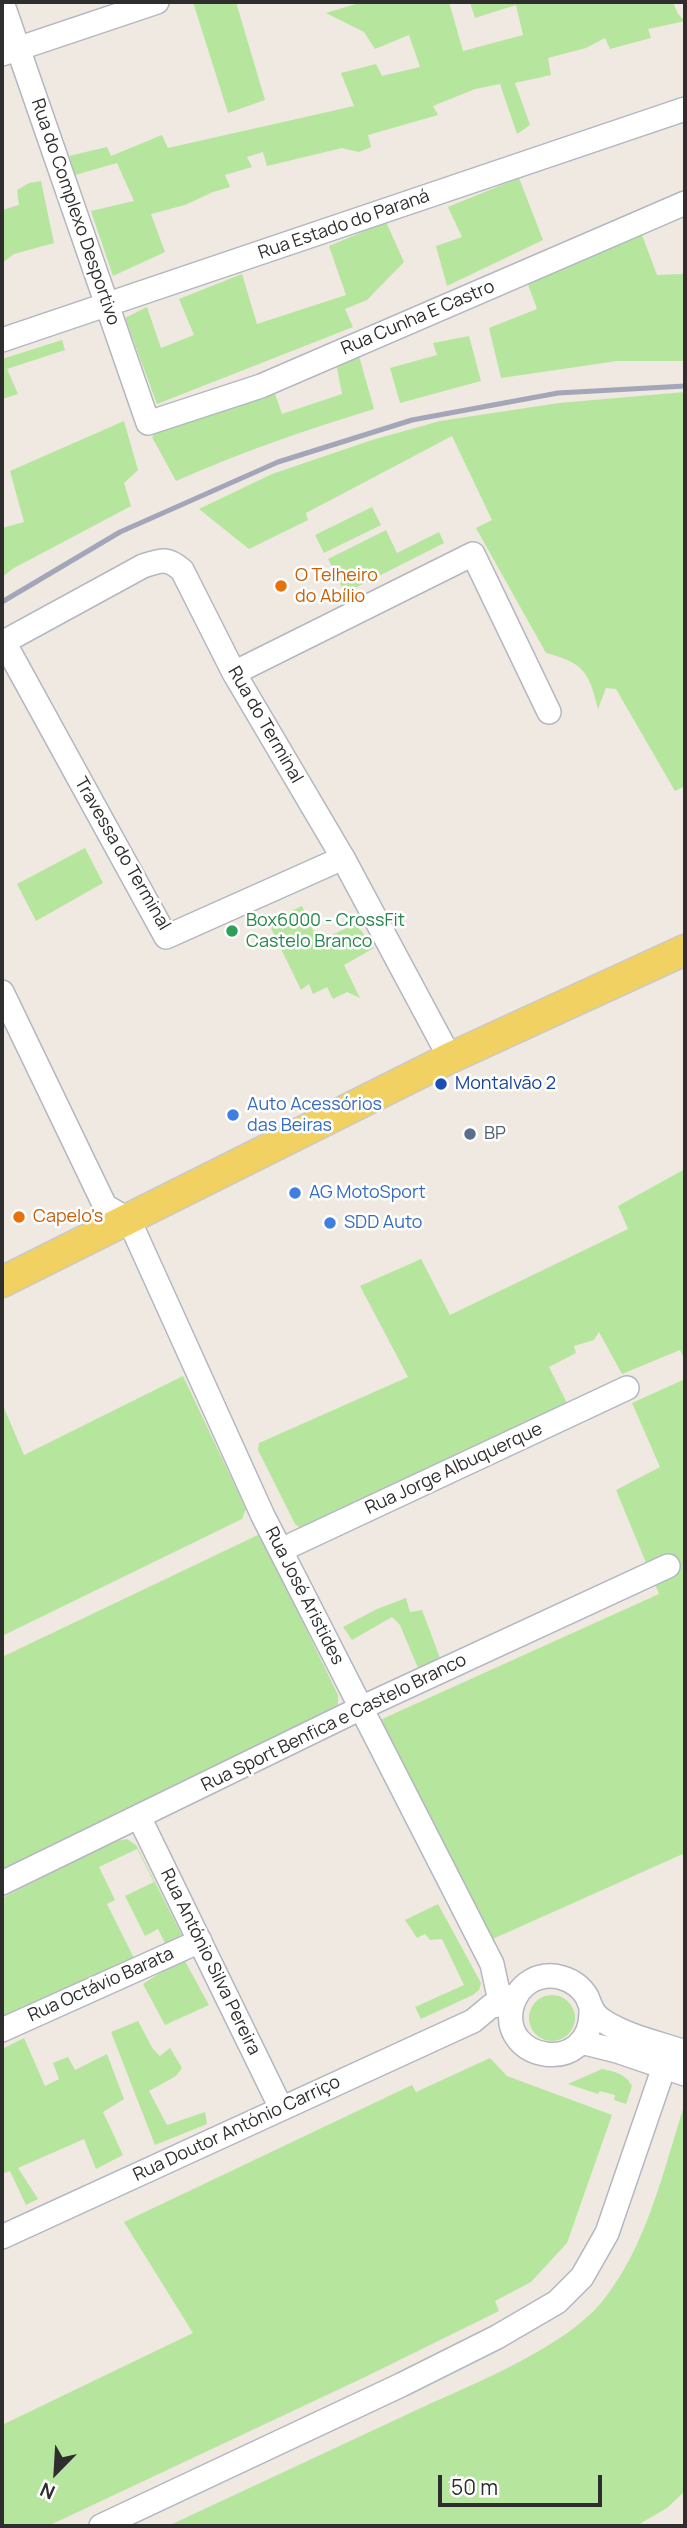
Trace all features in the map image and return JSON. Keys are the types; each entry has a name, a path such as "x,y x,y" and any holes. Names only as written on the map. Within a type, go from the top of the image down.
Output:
{"main road":[{"path":"2,1282 450,1058 685,950"}],"street":[{"name":"Rua do Complexo Desportivo","path":"2,2 11,51 107,305 148,423"},
{"path":"11,51 157,2"},
{"name":"Rua Estado do Paraná","path":"2,340 685,108"},
{"name":"Rua Cunha E Castro","path":"148,423 261,386 685,203"},
{"path":"234,673 473,554 549,712"},
{"name":"Rua do Terminal","path":"3,643 142,566 172,561 182,570 234,673 343,859 450,1058"},
{"name":"Travessa do Terminal","path":"3,643 166,937 343,859"},
{"path":"2,992 106,1206 129,1220"},
{"name":"Rua José Aristides","path":"129,1220 281,1550 492,1964 498,1992 518,1996"},
{"name":"Rua Jorge Albuquerque","path":"281,1550 627,1388"},
{"name":"Rua Sport Benfica e Castelo Branco","path":"2,1883 361,1708 668,1566"},
{"name":"Rua António Silva Pereira","path":"139,1817 281,2108"},
{"name":"Rua Octávio Barata","path":"2,2030 200,1941"},
{"path":"545,1976 557,1976 579,1987 587,1998 591,2011 589,2027 581,2042 573,2049 551,2056 528,2049 514,2031 511,2020 518,1996 545,1976"},
{"name":"Rua Doutor António Carriço","path":"2,2237 472,2021 491,2006 518,1996"},
{"path":"591,2011 617,2029 685,2053"},
{"path":"472,2021 494,2023 514,2031"},
{"path":"101,2526 497,2337 557,2302 582,2277 607,2234 675,2071 617,2050 581,2042"}],"green space":[{"path":"193,2 236,2 265,100 228,113"},
{"path":"356,2 449,2 463,51 523,35 516,5 475,18 470,2 673,2 678,14 685,21 648,29 651,38 610,49 605,38 586,48 548,58 551,75 515,83 530,125 517,134 500,84 475,89 433,106 438,115 368,135 371,147 359,152 342,148 267,166 263,152 247,157 252,167 225,175 230,187 185,205 151,214 165,252 113,276 91,211 134,201 117,163 75,175 69,156 107,147 111,156 162,135 168,148 354,106 341,73 376,64 382,76 420,67 409,35 375,49 364,32 326,13"},
{"path":"519,178 543,240 447,286 436,246 462,237 448,207"},
{"path":"41,181 54,243 14,254 2,263 2,210 19,205 17,190 29,183"},
{"path":"386,222 404,262 367,300 345,309 353,327 157,404 125,318 147,307 161,348 194,335 179,299 242,274 257,324 346,295 329,246"},
{"path":"639,227 657,275 683,274 685,361 617,361 501,378 489,328 537,309 526,279"},
{"path":"469,336 481,381 400,403 390,368 437,355 433,343"},
{"path":"62,340 65,350 7,369 18,394 2,399 2,359"},
{"path":"357,349 374,409 274,442 176,481 152,437 161,424 273,388 282,414 342,394 335,358"},
{"path":"685,392 685,786 675,791 616,689 606,688 598,709 583,671 569,661 546,653 476,528 492,520 452,436 306,513 308,520 249,549 199,509 272,474 372,440 440,421 559,403"},
{"path":"124,421 138,470 124,483 131,506 2,577 2,528 24,522 10,471"},
{"path":"372,507 381,525 324,553 315,535"},
{"path":"386,530 397,553 439,532 444,543 345,593 328,559"},
{"path":"85,848 103,883 36,921 17,884"},
{"path":"302,906 318,941 356,924 374,948 344,965 360,998 347,992 333,999 327,987 313,994 309,984 301,990 268,922"},
{"path":"685,1169 685,1360 680,1350 622,1374 599,1332 594,1340 574,1346 576,1353 549,1367 567,1403 310,1528 302,1529 295,1524 258,1450 259,1443 408,1377 360,1286 421,1259 450,1315 628,1229 618,1206"},
{"path":"183,1376 246,1509 242,1519 2,1636 2,1403 24,1455"},
{"path":"685,1379 685,1853 486,1942 380,1720 659,1594 616,1490 660,1467 632,1403"},
{"path":"260,1534 338,1695 338,1705 331,1713 2,1869 2,1657"},
{"path":"406,1598 410,1612 422,1610 440,1658 418,1668 400,1625 392,1617 352,1640 343,1627 377,1609"},
{"path":"127,1839 136,1845 183,1937 166,1945 158,1929 145,1936 125,1896 154,1882 137,1849 99,1867 115,1900 107,1904 135,1960 2,2022 2,1898 113,1842"},
{"path":"438,1904 481,1983 479,1990 473,1995 421,2019 415,2007 464,1985 442,1939 430,1940 425,1934 417,1938 405,1920"},
{"path":"185,1961 209,2005 165,2025 143,1984 177,1962"},
{"path":"552,1995 569,2001 575,2018 569,2035 552,2041 535,2035 529,2018 535,2001"},
{"path":"138,2021 153,2049 160,2056 170,2048 182,2068 176,2076 149,2091 167,2125 205,2112 207,2124 155,2145 111,2032"},
{"path":"24,2038 45,2086 59,2079 53,2063 68,2057 75,2070 107,2054 124,2099 103,2112 123,2155 96,2169 84,2139 18,2168 38,2199 26,2205 10,2171 2,2174 2,2049"},
{"path":"490,2058 507,2076 612,2115 567,2243 531,2282 495,2301 499,2311 48,2526 2,2526 2,2425 193,2333 124,2222 412,2085 416,2092"},
{"path":"602,2069 619,2074 632,2086 626,2104 614,2100 615,2095 600,2091 598,2094 568,2084"},
{"path":"685,2103 685,2491 667,2508 636,2526 168,2526 493,2375 542,2349 585,2319 617,2281 642,2233"}],"railway":[{"path":"2,602 120,532 278,462 412,420 558,393 685,386"}],"place":[{"name":"O Telheiro do Abílio","path":"281,586"},
{"name":"Box6000 - CrossFit Castelo Branco","path":"232,931"},
{"name":"Montalvão 2","path":"441,1084"},
{"name":"Auto Acessórios das Beiras","path":"233,1115"},
{"name":"BP","path":"470,1134"},
{"name":"AG MotoSport","path":"295,1193"},
{"name":"Capelo's","path":"19,1217"},
{"name":"SDD Auto","path":"330,1223"}]}
